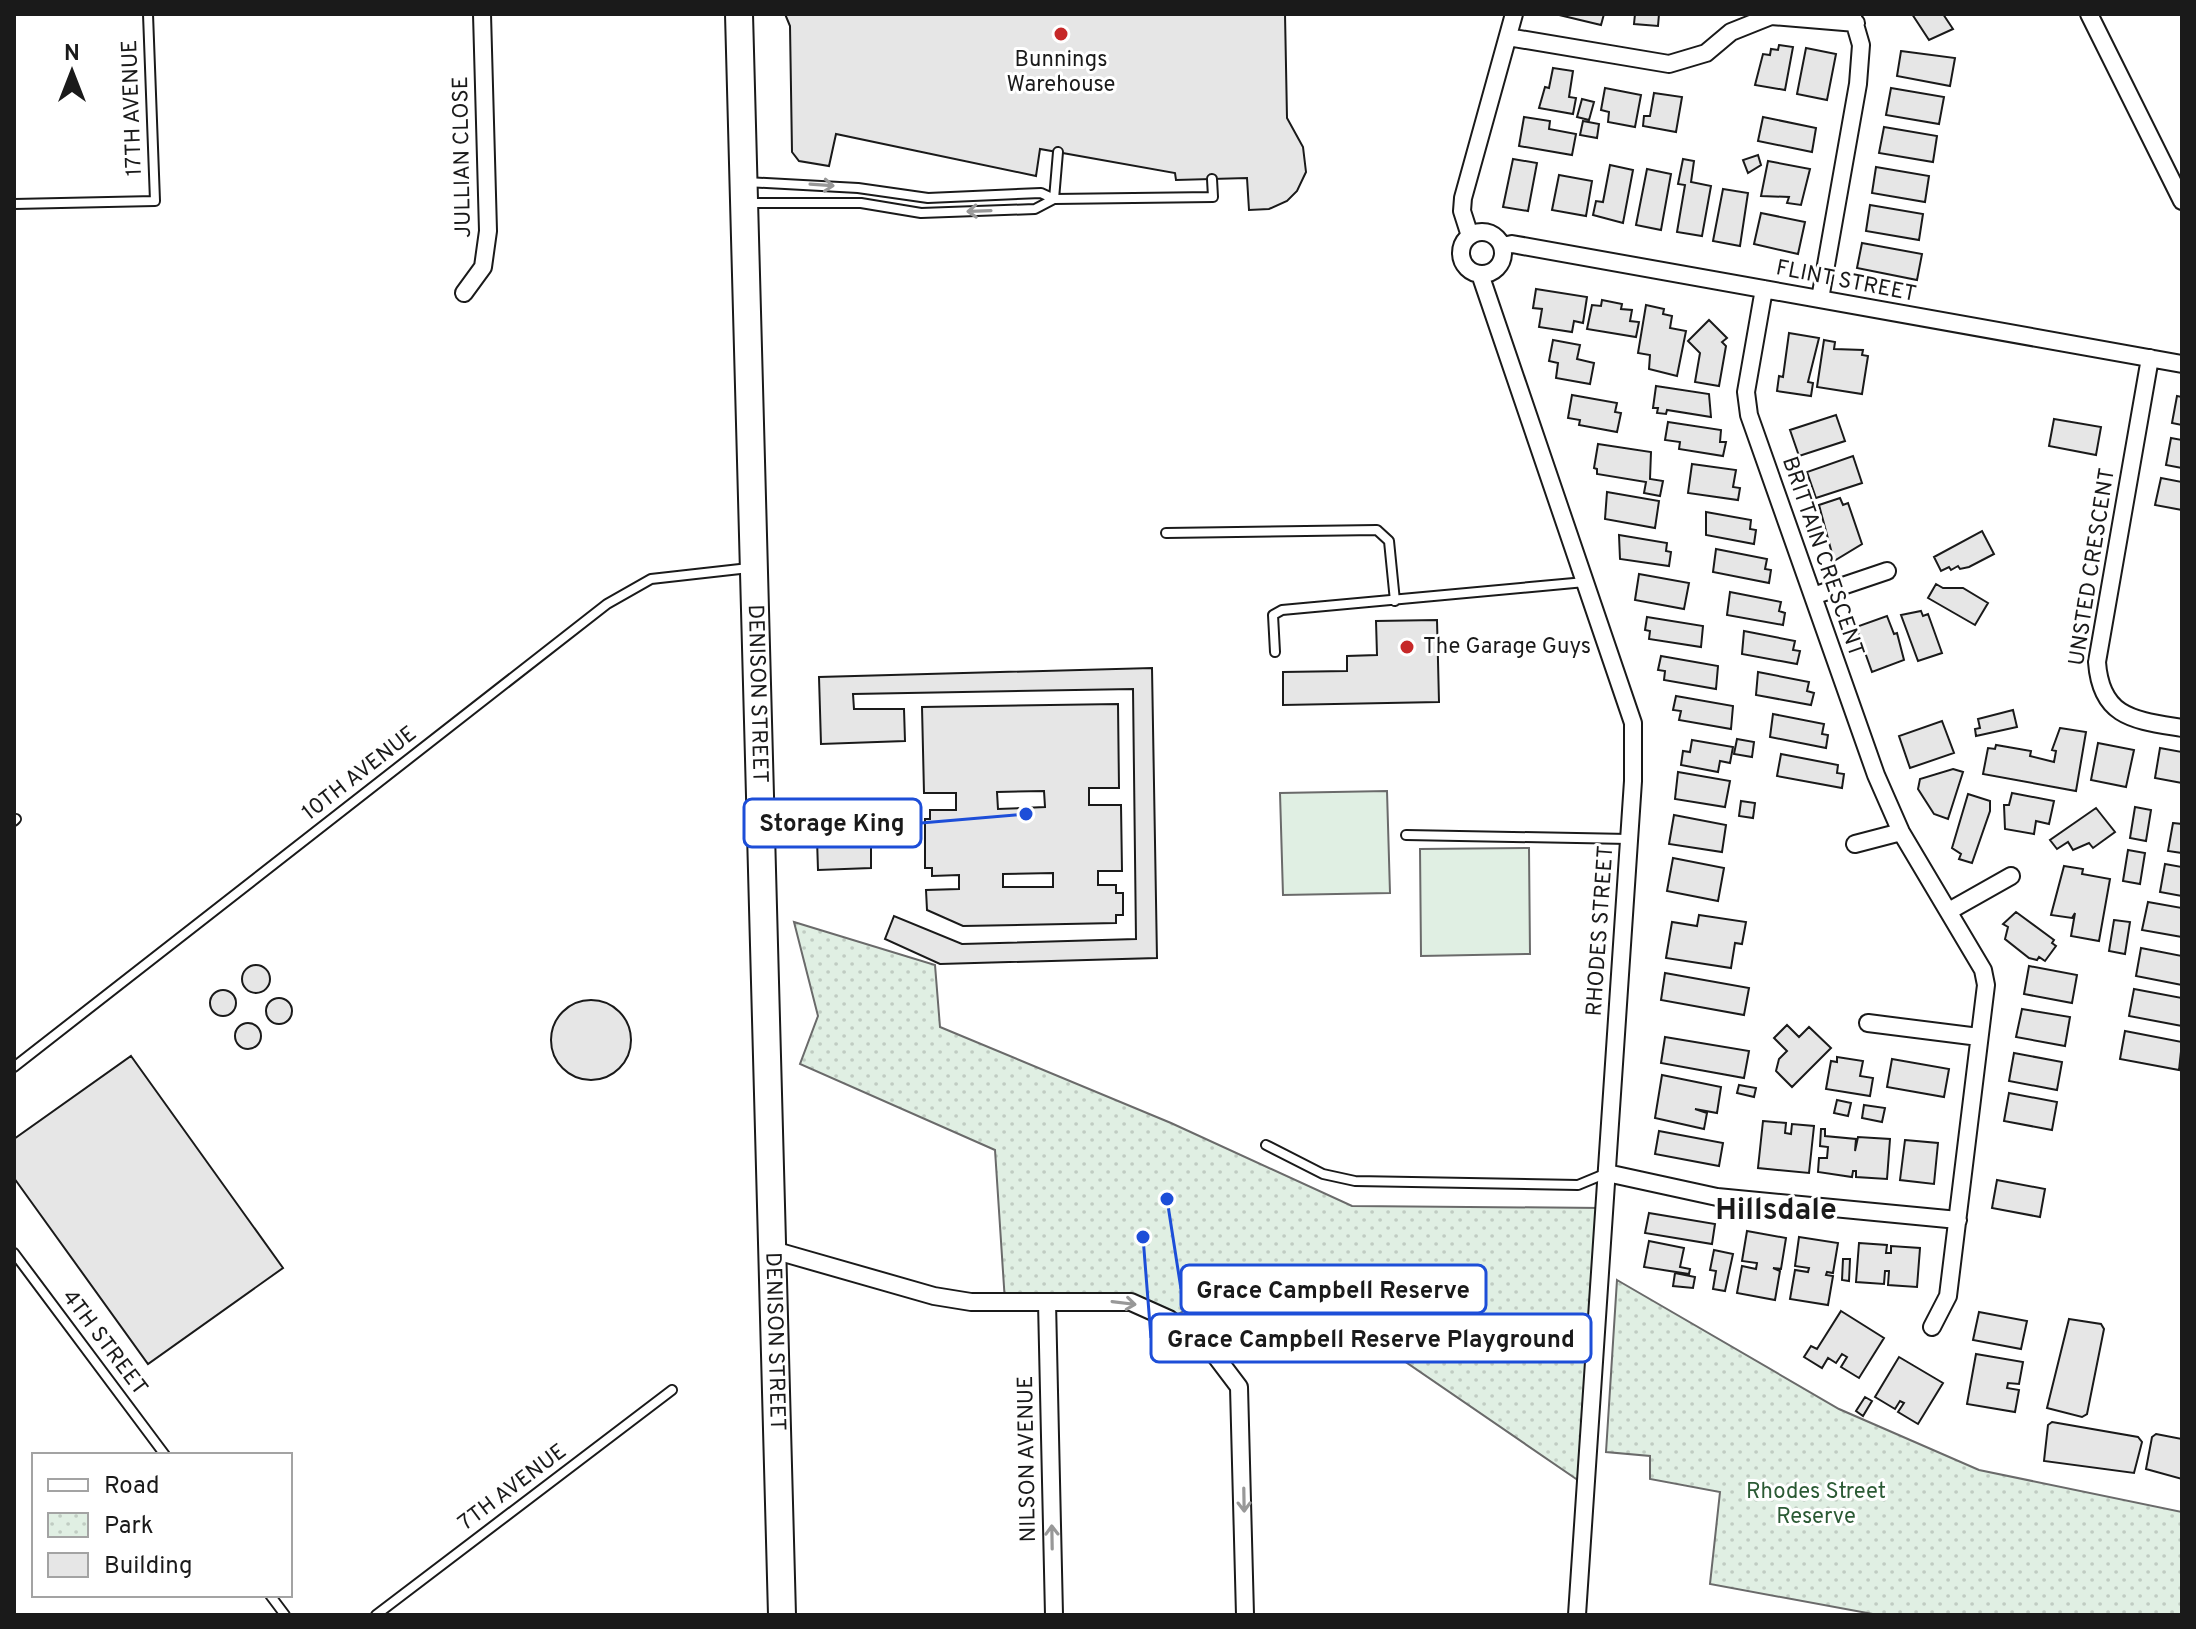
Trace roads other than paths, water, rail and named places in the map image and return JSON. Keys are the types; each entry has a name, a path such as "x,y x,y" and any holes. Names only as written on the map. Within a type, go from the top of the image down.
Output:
{"main road":[{"name":"DENISON STREET","path":"739,14 782,1615"}],"street":[{"name":"JULLIAN CLOSE","path":"464,293 483,267 488,231 482,14"},
{"path":"1470,236 1486,232 1496,237 1503,246 1499,266 1480,274 1468,267 1462,255 1470,236 1462,211 1514,14"},
{"path":"2089,14 2182,201"},
{"path":"1508,37 1669,64 1706,53 1731,32 1771,16 1854,18 1861,45 1858,84 1820,299"},
{"name":"FLINT STREET","path":"1503,246 1512,244 2182,364"},
{"name":"RHODES STREET","path":"1480,274 1633,723 1629,839 1577,1615"},
{"name":"BRITTAIN CRESCENT","path":"1764,289 1747,404 1876,775 1901,832 1983,970 1986,985 1948,1296 1932,1327"},
{"name":"UNSTED CRESCENT","path":"2150,358 2097,662 2099,686 2107,703 2139,720 2182,728"},
{"path":"1813,596 1887,571"},
{"path":"1855,844 1901,832"},
{"path":"1949,911 2011,876"},
{"path":"1868,1023 1979,1037"},
{"path":"1607,1173 1717,1197 1958,1220"},
{"path":"773,1250 934,1296 971,1302 1131,1302 1169,1319 1214,1354 1239,1387 1245,1615"},
{"name":"NILSON AVENUE","path":"1047,1302 1054,1615"}],"lane":[{"name":"17TH AVENUE","path":"14,204 155,201 148,14"},
{"path":"1054,199 1058,152"},
{"path":"744,192 858,188 928,198 1041,193 1054,199 1213,197 1212,179"},
{"path":"744,192 861,203 921,213 1035,209 1054,199"},
{"path":"1166,533 1377,530 1389,541 1395,601"},
{"name":"10TH AVENUE","path":"14,1067 607,604 651,579 754,568"},
{"path":"1275,652 1273,615 1277,612 1585,582"},
{"path":"1406,835 1629,839"},
{"path":"1266,1145 1323,1174 1355,1181 1578,1185 1607,1173"},
{"name":"4TH STREET","path":"14,1253 164,1453"},
{"name":"7TH AVENUE","path":"376,1615 672,1390"},
{"path":"272,1597 285,1615"}],"place":[{"name":"Bunnings Warehouse","path":"1061,34"},
{"name":"The Garage Guys","path":"1407,647"},
{"name":"Storage King","path":"1026,814"},
{"name":"Grace Campbell Reserve","path":"1167,1199"},
{"name":"Grace Campbell Reserve Playground","path":"1143,1237"}],"district":[{"name":"Hillsdale","path":"1776,1211"}],"park label":[{"name":"Rhodes Street Reserve","path":"1816,1504"}]}
